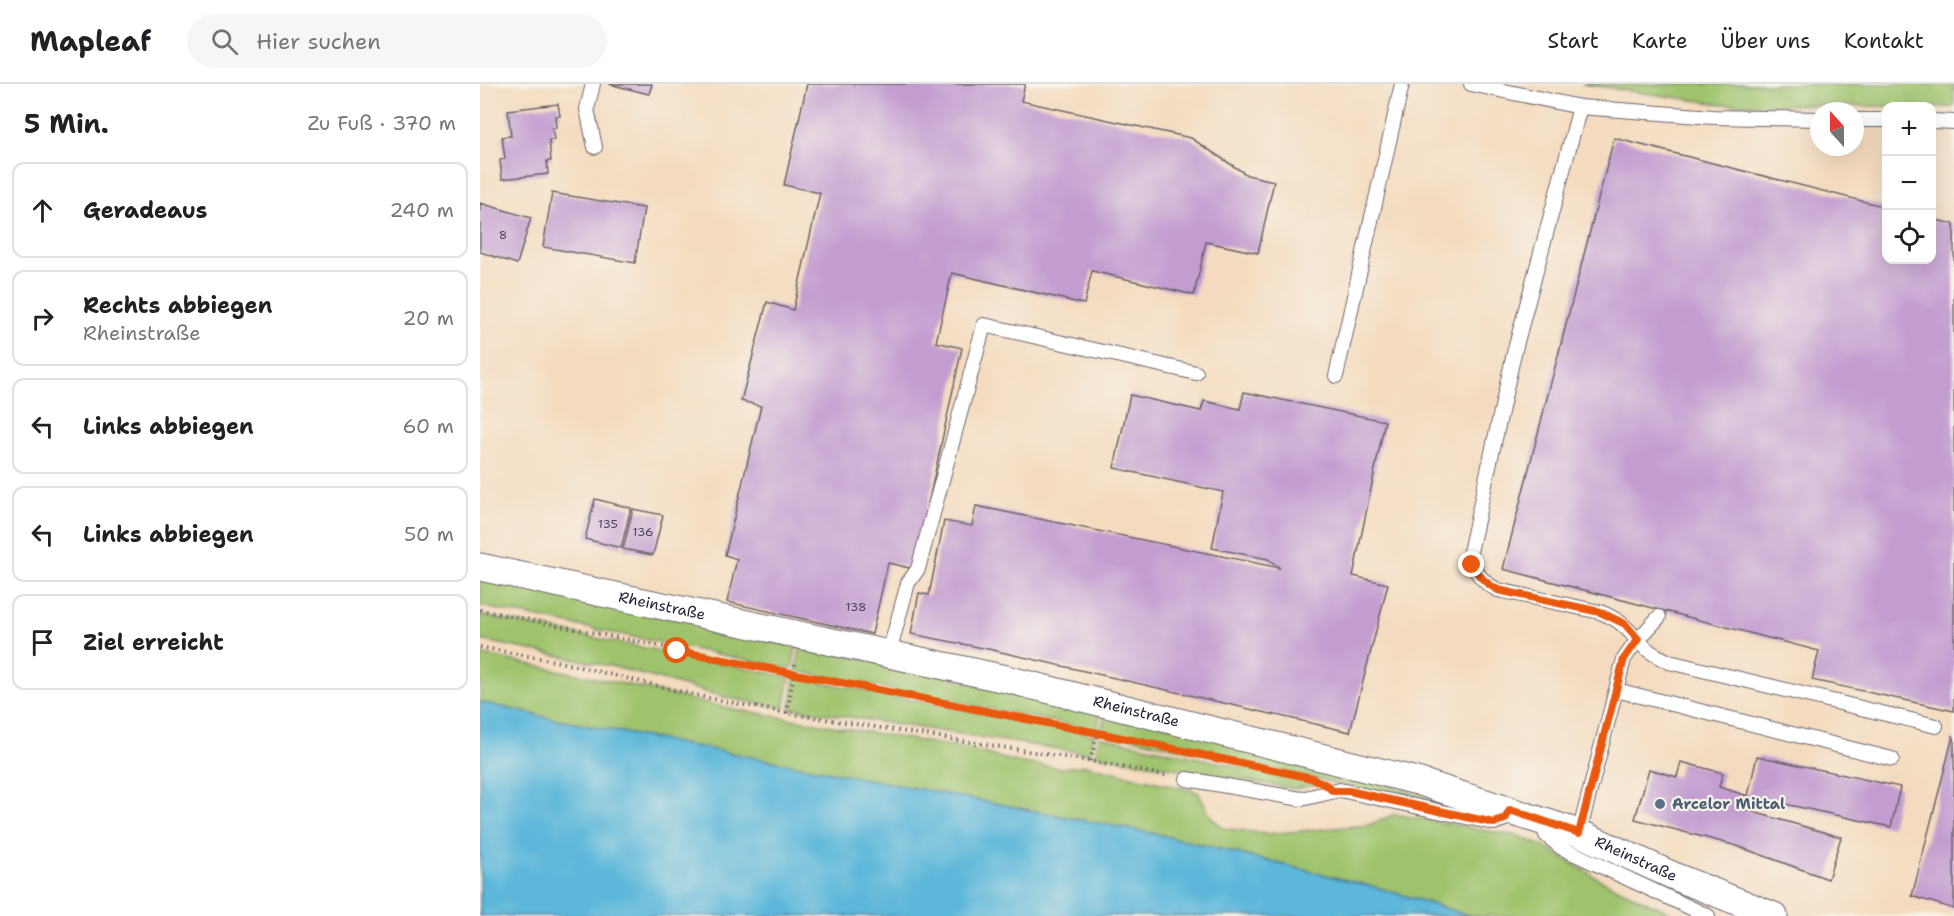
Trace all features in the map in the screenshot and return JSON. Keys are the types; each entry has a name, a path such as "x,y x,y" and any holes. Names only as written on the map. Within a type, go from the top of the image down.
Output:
{"street":[{"name":"Rheinstraße","path":"480,567 889,653 1094,700 1417,781 1579,833 1676,877 1774,916"}],"lane":[{"path":"593,84 587,109 595,147"},
{"path":"1336,376 1402,84"},
{"path":"1471,84 1580,107 1713,117 1810,119"},
{"path":"1580,107 1514,353 1470,552 1472,565 1488,585 1498,590 1600,612 1625,624 1648,650 1669,662 1936,726"},
{"path":"1864,120 1882,120"},
{"path":"1936,122 1954,122"},
{"path":"889,653 908,583 918,569 984,325 1196,373"},
{"path":"1579,833 1624,659 1638,639 1659,617"},
{"path":"1616,690 1892,759"},
{"path":"1187,779 1301,799 1340,790 1494,823 1505,819 1510,810"},
{"path":"1542,820 1546,835 1562,849 1708,916"}],"path":[{"path":"480,610 1166,747"},
{"path":"480,647 555,661 708,698 787,713 1090,761 1187,779"},
{"path":"787,713 795,665"},
{"path":"1090,761 1100,726"}],"green space":[{"path":"1582,84 1954,84 1954,107 1936,107 1936,102 1882,102 1882,106 1864,106 1864,102 1810,102 1810,105 1720,104"},
{"path":"480,578 797,644 792,669 480,606"},
{"path":"480,615 790,677 784,708 728,698 615,667 480,640"},
{"path":"801,645 1101,710 1097,730 796,671"},
{"path":"480,654 722,707 967,749 1021,763 1063,768 1085,765 1198,792 1211,817 1223,828 1266,834 1369,825 1395,814 1522,837 1548,849 1604,882 1678,916 1472,916 1379,888 1161,835 557,720 480,702"},
{"path":"795,677 1095,735 1090,754 790,708"},
{"path":"1106,711 1327,764 1483,816 1101,731"},
{"path":"1099,736 1318,784 1295,789 1095,755"}],"water":[{"path":"480,702 557,720 1161,835 1379,888 1471,916 480,916"}],"building":[{"path":"609,84 652,84 649,94"},
{"path":"807,84 1025,84 1021,101 1191,138 1247,175 1274,181 1258,253 1206,242 1194,295 1092,271 1084,304 952,273 936,342 962,348 914,569 888,563 872,634 727,602 737,559 725,555 761,406 741,401 767,302 793,310 820,193 784,185"},
{"path":"558,104 560,116 555,116 556,128 552,128 554,140 549,140 551,161 547,161 548,174 502,179 500,160 505,159 502,137 511,136 508,110"},
{"path":"1614,138 1882,206 1882,264 1936,264 1936,220 1954,224 1954,711 1812,680 1819,651 1503,569"},
{"path":"552,193 644,208 635,263 543,247"},
{"path":"480,203 531,218 517,264 480,252"},
{"path":"1244,392 1385,421 1353,576 1388,584 1350,732 988,649 911,634 919,593 929,595 944,521 972,526 976,506 1280,568 1268,559 1212,548 1223,492 1114,468 1130,395 1201,411 1204,401 1240,409"},
{"path":"595,499 631,508 621,548 585,539"},
{"path":"633,509 663,515 653,555 623,549"},
{"path":"1954,737 1954,909 1912,896"},
{"path":"1757,756 1900,787 1891,827 1748,796"},
{"path":"1681,762 1723,773 1719,787 1748,796 1746,810 1841,837 1828,879 1737,846 1635,819 1649,769 1677,777"}],"place":[{"name":"Arcelor Mittal","path":"1660,804"}],"route":[{"path":"677,651 1098,733 1312,778 1333,791 1349,791 1494,823 1505,819 1510,810 1579,833 1624,659 1638,639 1625,624 1600,612 1498,590 1488,585 1472,565"}]}
